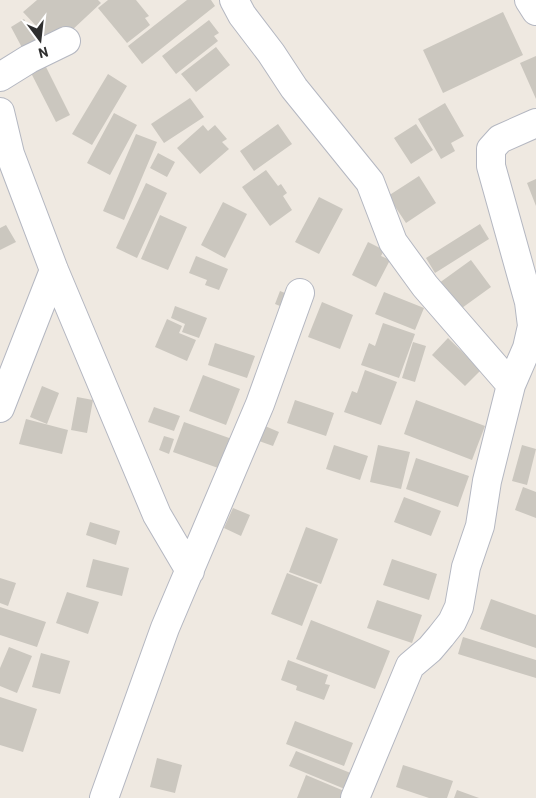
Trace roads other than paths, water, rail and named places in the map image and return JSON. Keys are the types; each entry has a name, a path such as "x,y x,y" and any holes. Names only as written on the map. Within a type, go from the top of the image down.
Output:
{"street":[{"path":"234,0 242,15 272,54 294,88 370,182 393,242 432,294 511,385"},
{"path":"529,0 536,11"},
{"path":"0,78 66,40"},
{"path":"0,112 10,154 54,270 157,515 190,571"},
{"path":"355,798 410,666 442,636 452,622 459,607 466,567 480,526 487,481 511,385 528,348 532,326 529,302 491,166 491,149 500,139 536,123"},
{"path":"0,408 54,270"},
{"path":"104,798 165,628 260,404 300,293"}]}
